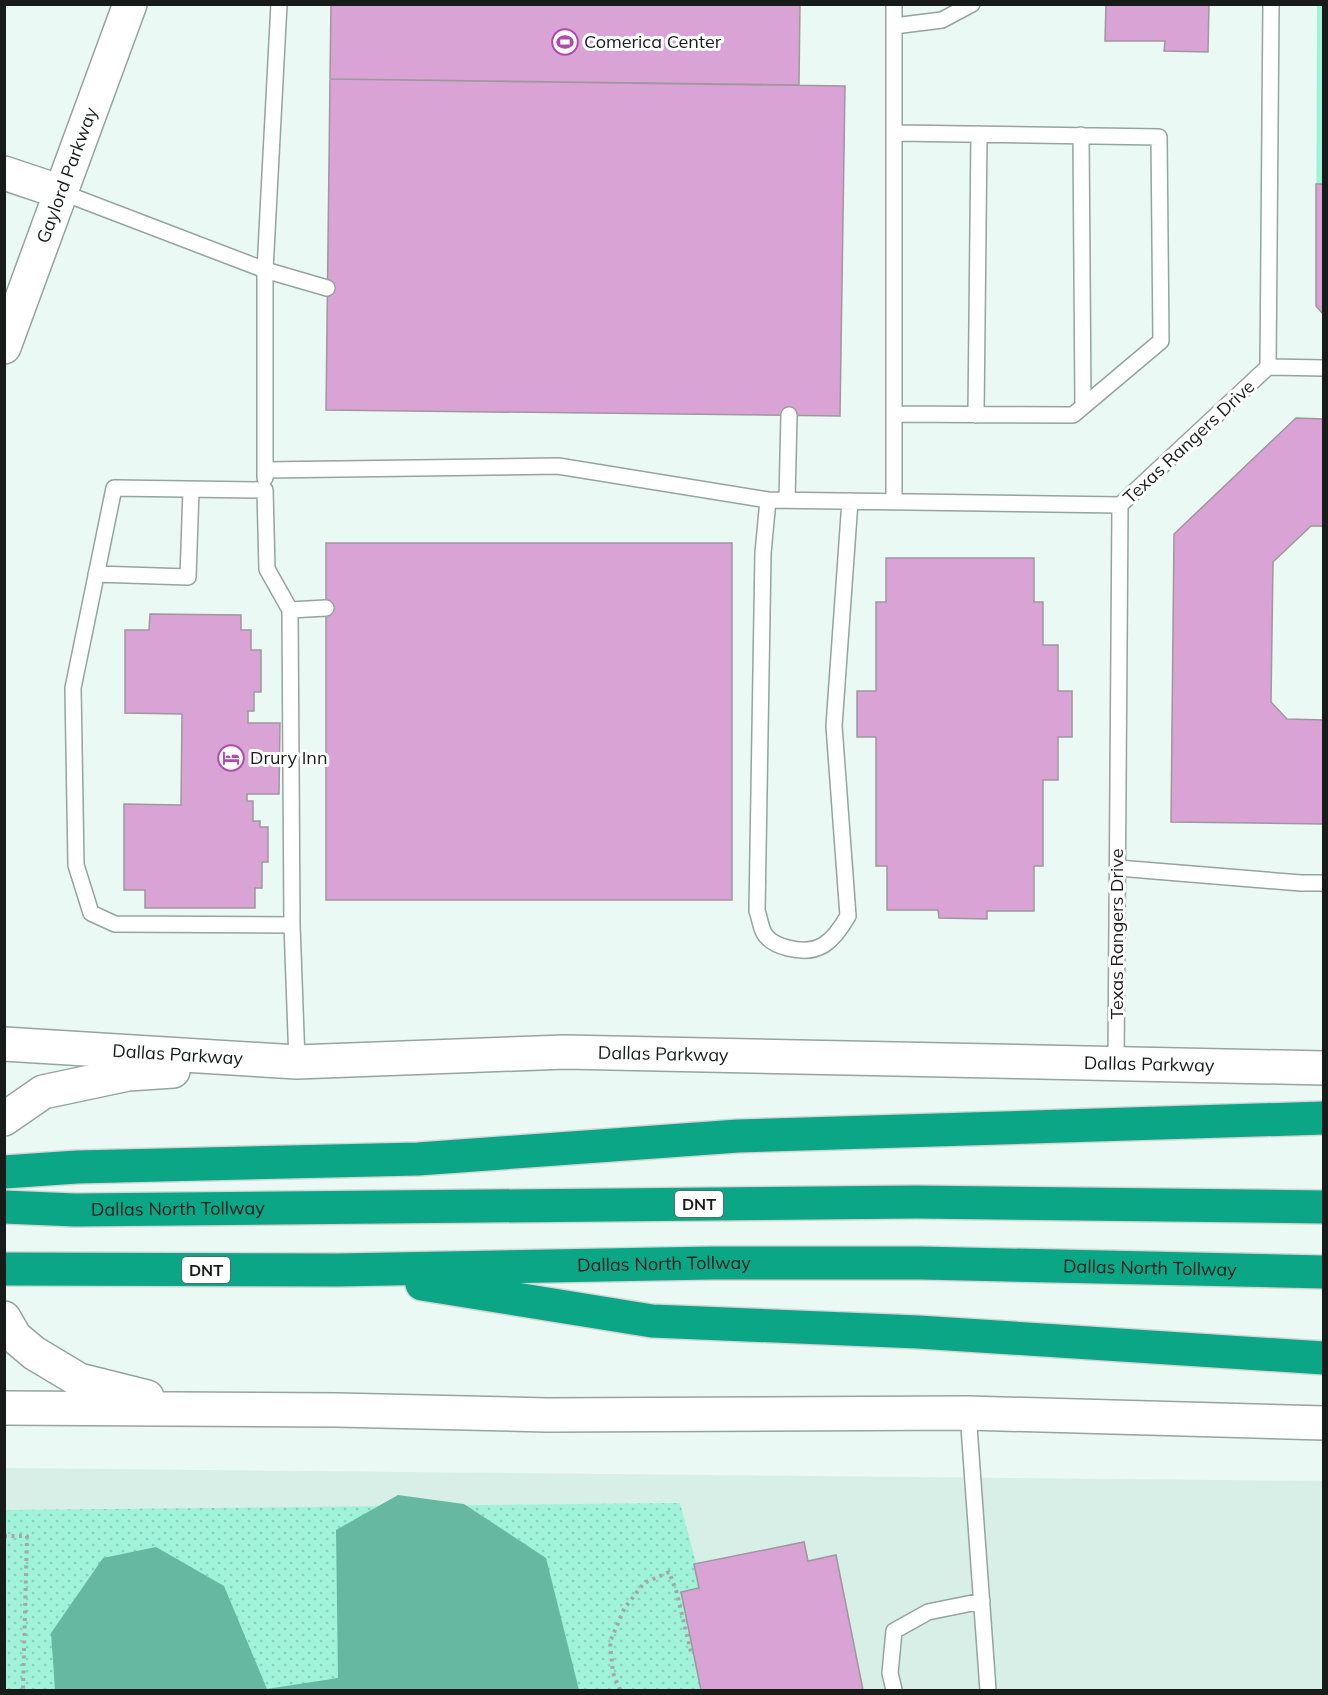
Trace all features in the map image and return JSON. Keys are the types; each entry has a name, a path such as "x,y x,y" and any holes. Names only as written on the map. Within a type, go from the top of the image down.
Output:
{"highway":[{"path":"4,1172 77,1167 418,1159 738,1136 1323,1118"},
{"name":"Dallas North Tollway","path":"4,1207 75,1210 916,1202 1323,1207"},
{"name":"Dallas North Tollway","path":"4,1269 338,1270 712,1263 921,1263 1323,1272"},
{"path":"338,1270 652,1321 918,1332 1323,1358"}],"main road":[{"name":"Gaylord Parkway","path":"4,347 130,4"},
{"path":"4,173 61,192"},
{"name":"Dallas Parkway","path":"4,1044 297,1062 565,1052 1323,1068"},
{"path":"4,1119 43,1092 128,1074 297,1062"},
{"path":"4,1318 15,1337 34,1353 79,1380 196,1410"},
{"path":"4,1408 337,1410 548,1415 968,1413 1323,1423"}],"lane":[{"path":"279,4 265,270 267,569 290,610 292,925 297,1062"},
{"path":"894,4 894,501"},
{"name":"Texas Rangers Drive","path":"1116,1064 1120,505 1268,367 1271,4"},
{"path":"894,26 942,20 970,5"},
{"path":"894,414 1073,415 1161,341 1159,137 895,133"},
{"path":"976,415 979,134"},
{"path":"1081,135 1083,406"},
{"path":"61,192 265,270 327,288"},
{"path":"1268,367 1323,368"},
{"path":"787,500 789,415"},
{"path":"266,470 558,466 768,500 1120,505"},
{"path":"266,490 114,488 73,688 76,865 91,913 115,924 292,925"},
{"path":"96,574 188,577 191,490"},
{"path":"768,500 763,553 757,910 765,936 779,945 800,951 821,948 838,934 848,916 834,726 850,501"},
{"path":"290,610 326,608"},
{"path":"1118,868 1323,884"},
{"path":"968,1413 988,1690"},
{"path":"894,1690 890,1673 894,1630 928,1612 982,1601"}],"path":[{"path":"4,1536 27,1536 23,1690"},
{"path":"620,1690 613,1673 610,1642 624,1609 644,1583 669,1572 676,1590 691,1652"}],"shaded area":[{"path":"1323,4 1323,315 1316,306 1317,5"},
{"path":"5,1468 1323,1481 1323,1690 5,1690"},
{"path":"398,1495 464,1504 546,1558 579,1690 55,1690 51,1633 103,1558 156,1547 224,1586 267,1689 338,1678 336,1530"},
{"path":"680,1503 695,1559 719,1690 5,1690 4,1510"}],"building":[{"name":"Comerica Center","path":"331,4 800,4 799,85 330,79"},
{"path":"1106,4 1209,4 1208,52 1164,51 1165,41 1105,41"},
{"path":"330,79 845,86 840,416 326,410"},
{"path":"1316,184 1324,184 1324,315 1316,306"},
{"path":"1296,418 1324,419 1324,526 1311,526 1273,562 1271,702 1287,719 1324,720 1324,824 1171,822 1174,534"},
{"path":"326,543 732,543 732,900 326,900"},
{"path":"886,558 1034,558 1034,602 1043,602 1043,645 1058,645 1058,691 1072,691 1072,737 1058,737 1058,780 1043,780 1043,866 1034,866 1034,911 987,911 987,919 939,918 938,910 887,910 887,866 876,866 876,737 857,737 857,691 876,691 876,602 886,602"},
{"name":"Drury Inn","path":"150,614 241,615 241,630 251,630 251,650 261,650 261,692 254,692 254,711 248,711 248,723 280,723 279,794 247,794 247,801 253,801 253,821 260,821 260,827 268,827 268,862 262,862 262,888 255,888 255,908 145,908 145,890 124,890 124,804 181,805 182,714 125,713 125,630 149,630"},
{"path":"804,1542 808,1561 836,1555 863,1690 701,1690 681,1592 699,1588 694,1564"}],"place":[{"name":"Comerica Center","path":"565,42"},
{"name":"Drury Inn","path":"231,758"}]}
